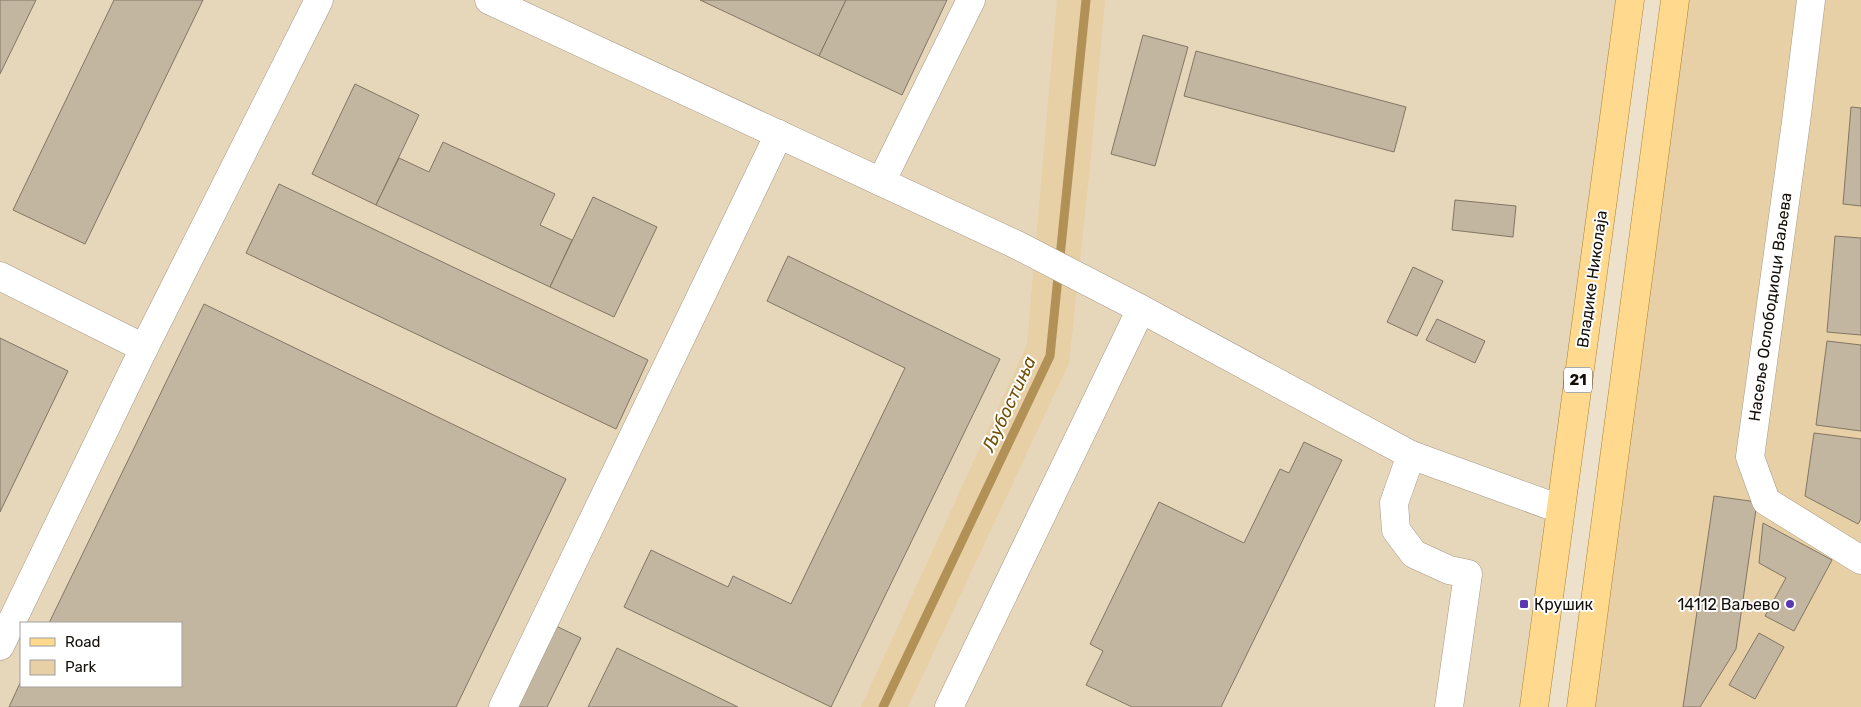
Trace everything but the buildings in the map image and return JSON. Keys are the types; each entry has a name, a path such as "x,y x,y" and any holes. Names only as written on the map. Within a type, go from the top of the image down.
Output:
{"main road":[{"name":"Владике Николаја","path":"1534,707 1630,0"},
{"path":"1582,707 1675,0"}],"lane":[{"path":"0,646 144,348 319,0"},
{"path":"489,0 1015,244 1141,309 1411,455 1560,509"},
{"path":"881,182 971,0"},
{"name":"Насеље Ослободиоци Ваљева","path":"1811,0 1750,457 1766,501 1861,560"},
{"path":"503,707 779,134"},
{"path":"0,276 144,348"},
{"path":"949,707 1141,309"},
{"path":"1411,455 1394,503 1396,530 1414,554 1450,570 1468,574 1450,707"}],"shaded area":[{"path":"0,0 1630,0 1534,707 0,707"}],"green space":[{"path":"1057,0 1105,0 1091,157 1069,363 908,707 861,707 1027,345"},
{"path":"1675,0 1861,0 1861,707 1577,707"}],"waterway":[{"name":"Љубостиња","path":"883,707 1050,356 1086,0"}],"place":[{"name":"Крушик","path":"1524,604"},
{"name":"14112 Ваљево","path":"1790,604"}]}
